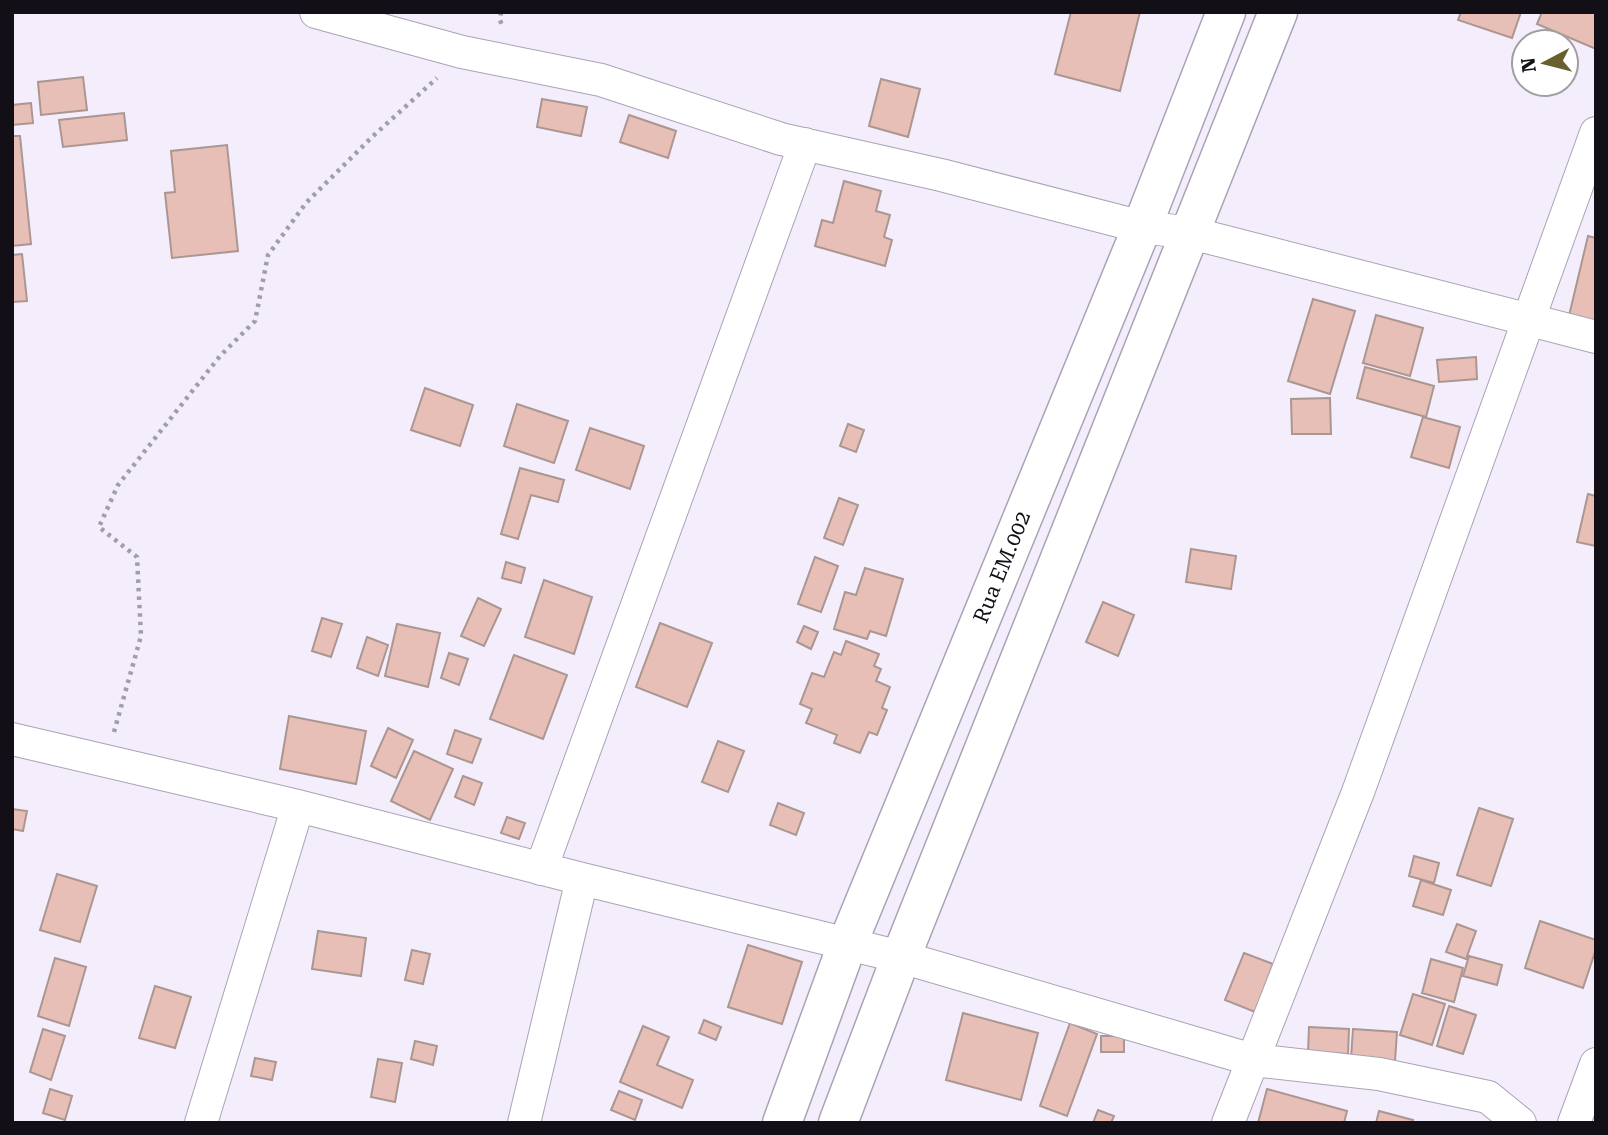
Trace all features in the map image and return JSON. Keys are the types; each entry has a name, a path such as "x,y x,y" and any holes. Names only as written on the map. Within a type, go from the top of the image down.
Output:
{"street":[{"path":"316,12 462,52 601,80 781,139 941,175 1142,227 1191,233 1596,337"},
{"name":"Rua EM.002","path":"782,1123 847,945 1142,227 1226,12"},
{"path":"838,1123 901,957 1278,12"},
{"path":"1228,1123 1358,792 1596,133"},
{"path":"541,869 805,144"},
{"path":"12,739 298,806 901,957 1253,1060 1379,1074 1488,1097 1520,1123"},
{"path":"201,1123 298,806"},
{"path":"524,1123 582,879"},
{"path":"1574,1123 1596,1064"}],"path":[{"path":"106,761 141,636 137,557 99,527 118,485 220,356 255,321 268,255 306,203 445,70"}],"building":[{"path":"1071,12 1140,12 1120,91 1055,74"},
{"path":"1461,12 1521,12 1515,28 1510,28 1510,37 1458,20"},
{"path":"1542,12 1596,12 1596,49 1580,42 1580,28 1546,28 1537,24"},
{"path":"83,77 87,110 41,115 38,82"},
{"path":"881,79 920,89 908,137 869,126"},
{"path":"542,99 587,107 581,136 537,127"},
{"path":"31,103 33,123 12,125 12,105"},
{"path":"124,113 127,140 63,147 59,120"},
{"path":"629,115 676,131 668,158 620,142"},
{"path":"12,136 20,136 31,244 12,246"},
{"path":"227,145 238,251 172,258 165,193 175,192 171,151"},
{"path":"844,181 881,191 876,211 890,215 884,237 892,240 885,266 815,246 822,220 833,223"},
{"path":"1588,236 1596,238 1596,327 1568,320"},
{"path":"22,254 27,301 12,302 12,255"},
{"path":"1313,299 1355,311 1330,394 1288,381"},
{"path":"1376,315 1423,328 1410,376 1363,363"},
{"path":"1476,357 1477,379 1439,382 1437,360"},
{"path":"1365,367 1434,386 1426,417 1357,398"},
{"path":"425,388 473,405 460,446 411,430"},
{"path":"1330,398 1331,434 1292,434 1291,399"},
{"path":"517,404 568,421 554,463 504,446"},
{"path":"1423,417 1460,427 1449,468 1411,457"},
{"path":"848,424 864,430 856,452 840,446"},
{"path":"590,428 644,446 630,489 576,470"},
{"path":"520,468 564,480 558,502 531,495 518,539 501,534"},
{"path":"1588,494 1596,496 1596,546 1577,542"},
{"path":"839,498 858,505 843,545 824,538"},
{"path":"1191,549 1236,556 1231,589 1186,582"},
{"path":"815,557 838,566 821,612 798,604"},
{"path":"506,562 525,568 521,583 502,578"},
{"path":"865,568 903,579 886,636 870,631 867,639 834,629 845,592 856,595"},
{"path":"544,580 592,597 574,654 525,637"},
{"path":"478,598 501,609 484,646 461,636"},
{"path":"1103,602 1134,615 1118,656 1086,642"},
{"path":"322,618 342,624 331,657 312,651"},
{"path":"660,623 712,643 687,707 636,687"},
{"path":"397,624 440,633 428,687 385,676"},
{"path":"804,626 818,632 811,649 797,642"},
{"path":"367,637 388,645 378,676 357,668"},
{"path":"846,641 879,654 874,666 881,669 876,681 890,687 882,708 887,710 877,735 869,732 860,753 834,743 837,735 806,723 812,709 800,704 812,673 824,677 834,652 841,655"},
{"path":"449,653 468,659 459,685 441,678"},
{"path":"514,655 567,675 543,739 490,719"},
{"path":"289,716 366,731 356,784 280,769"},
{"path":"388,728 413,740 396,778 371,766"},
{"path":"455,730 481,739 472,763 447,754"},
{"path":"718,741 744,751 728,792 702,782"},
{"path":"414,751 453,769 430,820 391,801"},
{"path":"463,776 482,783 474,805 455,797"},
{"path":"778,803 804,813 796,835 770,825"},
{"path":"1479,808 1513,819 1491,886 1457,875"},
{"path":"12,809 27,811 23,831 12,829"},
{"path":"507,817 525,823 519,839 501,833"},
{"path":"1414,856 1439,863 1434,883 1409,876"},
{"path":"57,874 97,886 80,942 40,930"},
{"path":"1421,880 1451,890 1443,915 1413,906"},
{"path":"1540,921 1596,940 1596,949 1583,988 1525,968"},
{"path":"1457,924 1476,931 1466,959 1446,952"},
{"path":"318,931 366,938 361,976 312,969"},
{"path":"748,945 802,962 782,1024 728,1007"},
{"path":"412,950 430,954 423,984 405,980"},
{"path":"1244,953 1273,964 1255,1012 1225,1000"},
{"path":"1469,956 1502,965 1497,985 1463,976"},
{"path":"55,958 86,967 69,1026 38,1016"},
{"path":"1431,959 1463,968 1454,1002 1422,993"},
{"path":"155,986 191,997 175,1048 139,1038"},
{"path":"1413,994 1445,1004 1432,1045 1400,1035"},
{"path":"1449,1006 1476,1015 1463,1054 1437,1046"},
{"path":"963,1013 1038,1033 1021,1100 946,1080"},
{"path":"704,1020 721,1027 716,1040 699,1033"},
{"path":"1070,1023 1097,1034 1067,1116 1040,1106"},
{"path":"643,1026 669,1037 657,1065 693,1080 682,1108 620,1082"},
{"path":"1309,1027 1349,1029 1348,1054 1308,1052"},
{"path":"43,1029 65,1036 51,1080 30,1072"},
{"path":"1353,1029 1397,1032 1395,1061 1351,1058"},
{"path":"1101,1036 1124,1036 1124,1052 1101,1052"},
{"path":"415,1041 437,1046 433,1065 411,1059"},
{"path":"255,1058 276,1062 272,1080 251,1076"},
{"path":"378,1059 402,1063 395,1102 371,1097"},
{"path":"50,1089 72,1096 65,1120 43,1113"},
{"path":"1267,1089 1347,1111 1344,1123 1258,1123"},
{"path":"619,1091 642,1100 635,1120 611,1110"},
{"path":"1098,1110 1114,1116 1111,1123 1093,1123"},
{"path":"1379,1111 1413,1120 1412,1123 1376,1123"}]}
